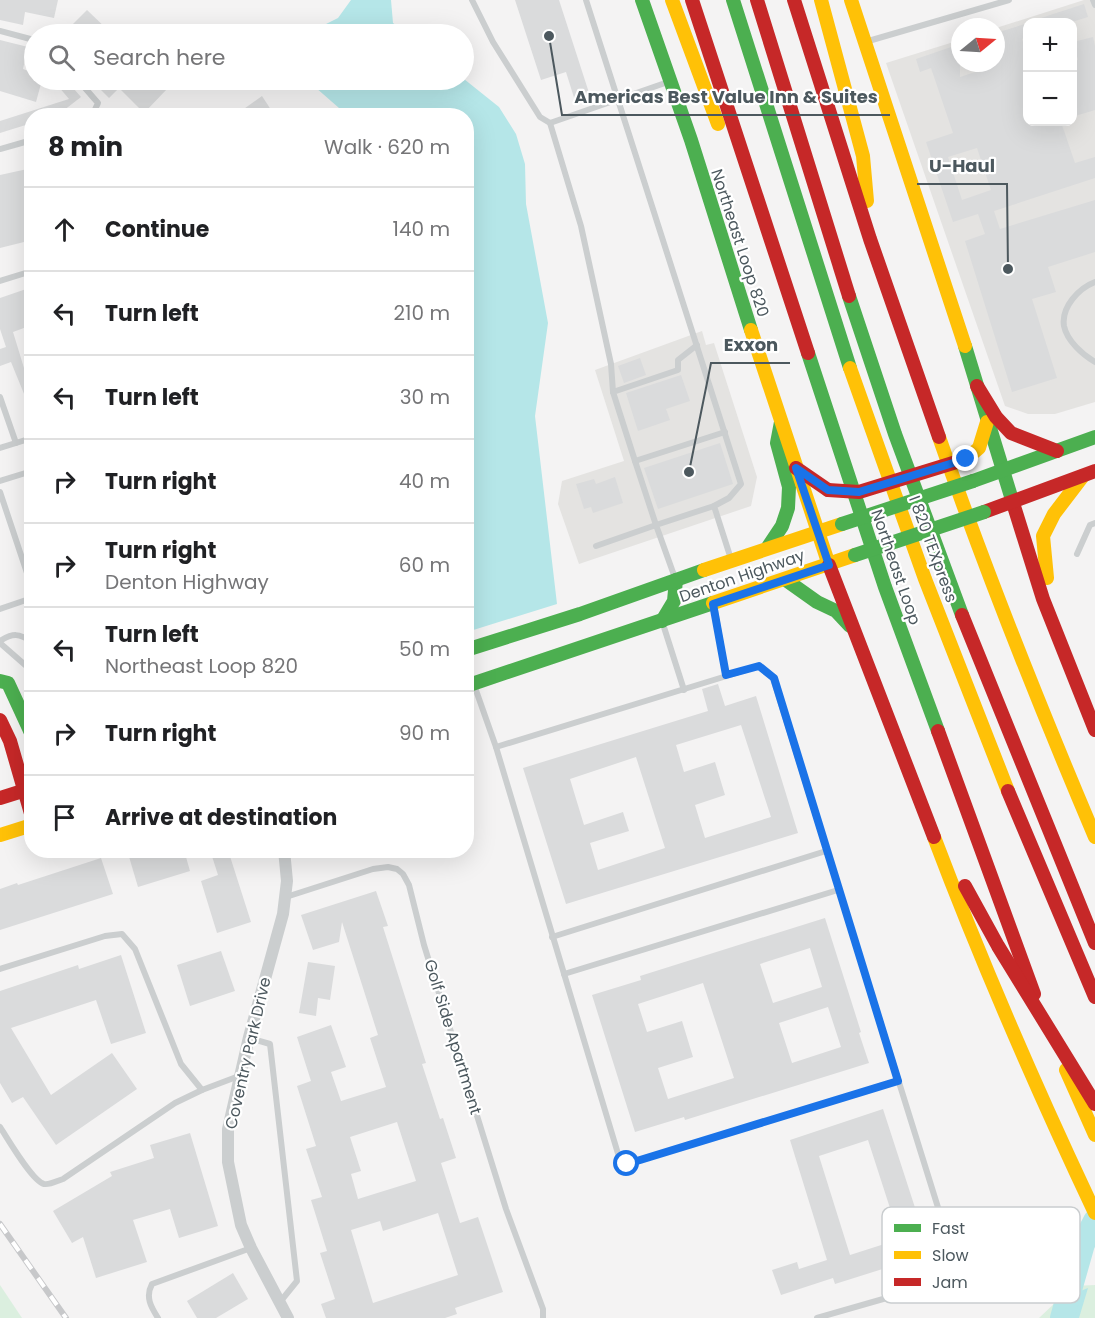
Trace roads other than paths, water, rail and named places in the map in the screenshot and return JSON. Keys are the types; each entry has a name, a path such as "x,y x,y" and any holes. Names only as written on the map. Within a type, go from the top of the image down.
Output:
{"main road":[{"name":"Northeast Loop 820","path":"642,0 671,80 829,565 923,805 941,832 960,888"},
{"path":"672,0 739,183 759,207"},
{"name":"Northeast Loop","path":"692,0 892,609 1025,973 1095,1135"},
{"name":"I 820 TEXpress","path":"733,0 847,359 925,579 1008,792 1095,997"},
{"name":"I 820 TEXpress","path":"757,0 871,362 946,571 1026,778 1095,943"},
{"path":"794,0 870,239 980,554 1095,837"},
{"path":"821,0 863,156 870,239"},
{"path":"851,0 977,386 1043,598 1095,730"},
{"path":"977,386 996,417 1011,433 1057,451"},
{"path":"768,548 782,526 788,508 789,487 777,443 781,422"},
{"path":"796,468 828,490 859,492 966,459 979,448 987,422"},
{"name":"Denton Highway","path":"474,647 973,481 1095,437"},
{"path":"1043,598 1048,587 1043,536 1054,514 1089,473"},
{"name":"Denton Highway","path":"474,683 1013,503 1089,473"},
{"path":"662,621 674,601 676,580"},
{"path":"786,580 817,602 836,611 853,629"},
{"path":"0,681 8,683 24,718"},
{"path":"0,720 24,779"},
{"path":"0,798 24,791"},
{"path":"0,835 24,828"},
{"path":"960,888 1095,1104"},
{"path":"960,888 1062,1143 1095,1213"}],"street":[{"name":"Coventry Park Drive","path":"285,858 287,881 283,914 239,1076 228,1128 228,1162 241,1225 288,1318"}],"lane":[{"path":"472,0 493,42 540,117 549,123 581,226 611,364 613,392 676,580"},
{"path":"586,0 741,484 729,498 714,506 596,546"},
{"path":"865,43 1009,0"},
{"path":"1093,0 1095,5"},
{"path":"0,31 24,37"},
{"path":"549,123 671,80"},
{"path":"87,90 99,103 96,108"},
{"path":"0,149 24,142"},
{"path":"0,281 24,274"},
{"path":"1095,282 1083,287 1075,296 1066,312 1064,326 1083,355 1095,362"},
{"path":"613,392 678,370 678,360 697,345"},
{"path":"0,397 16,443"},
{"path":"635,461 725,432"},
{"path":"0,448 24,440"},
{"path":"0,481 24,474"},
{"path":"0,492 24,564"},
{"path":"714,506 732,561"},
{"path":"1077,554 1090,525 1095,523"},
{"path":"0,609 24,601"},
{"path":"713,604 726,675"},
{"path":"662,621 684,690"},
{"path":"24,637 20,634 10,634 0,642 24,664"},
{"path":"496,747 759,666 774,678 938,1207"},
{"path":"474,694 496,747 619,1158 627,1164 898,1081"},
{"path":"552,937 826,851"},
{"name":"Golf Side Apartment","path":"285,897 374,869 388,867 397,869 403,874 409,885 424,945 506,1209 543,1309 543,1318"},
{"path":"564,974 838,890"},
{"path":"0,969 105,936 122,934 135,949 181,1064 202,1090"},
{"path":"249,1037 270,1044 297,1281 280,1302"},
{"path":"0,1127 35,1178 44,1184 51,1183 63,1179 175,1103 239,1076"},
{"path":"158,1318 149,1299 148,1292 152,1284 251,1248"},
{"path":"817,1318 882,1299"}],"water":[{"path":"351,0 391,0 394,24 326,24 338,18"},
{"path":"474,87 499,107 516,134 525,164 526,204 548,323 535,416 557,604 474,630 474,108 339,108 318,90 474,90"},
{"path":"1088,1288 1079,1318 1051,1318 1060,1303 1080,1303 1080,1292"}],"waterway":[{"path":"1080,1255 1095,1221"},
{"path":"1062,1318 1066,1303"}],"railway":[{"path":"0,1224 66,1318"}],"place":[{"name":"Americas Best Value Inn & Suites","path":"549,36"},
{"name":"U-Haul","path":"1008,269"},
{"name":"Exxon","path":"689,472"}]}
